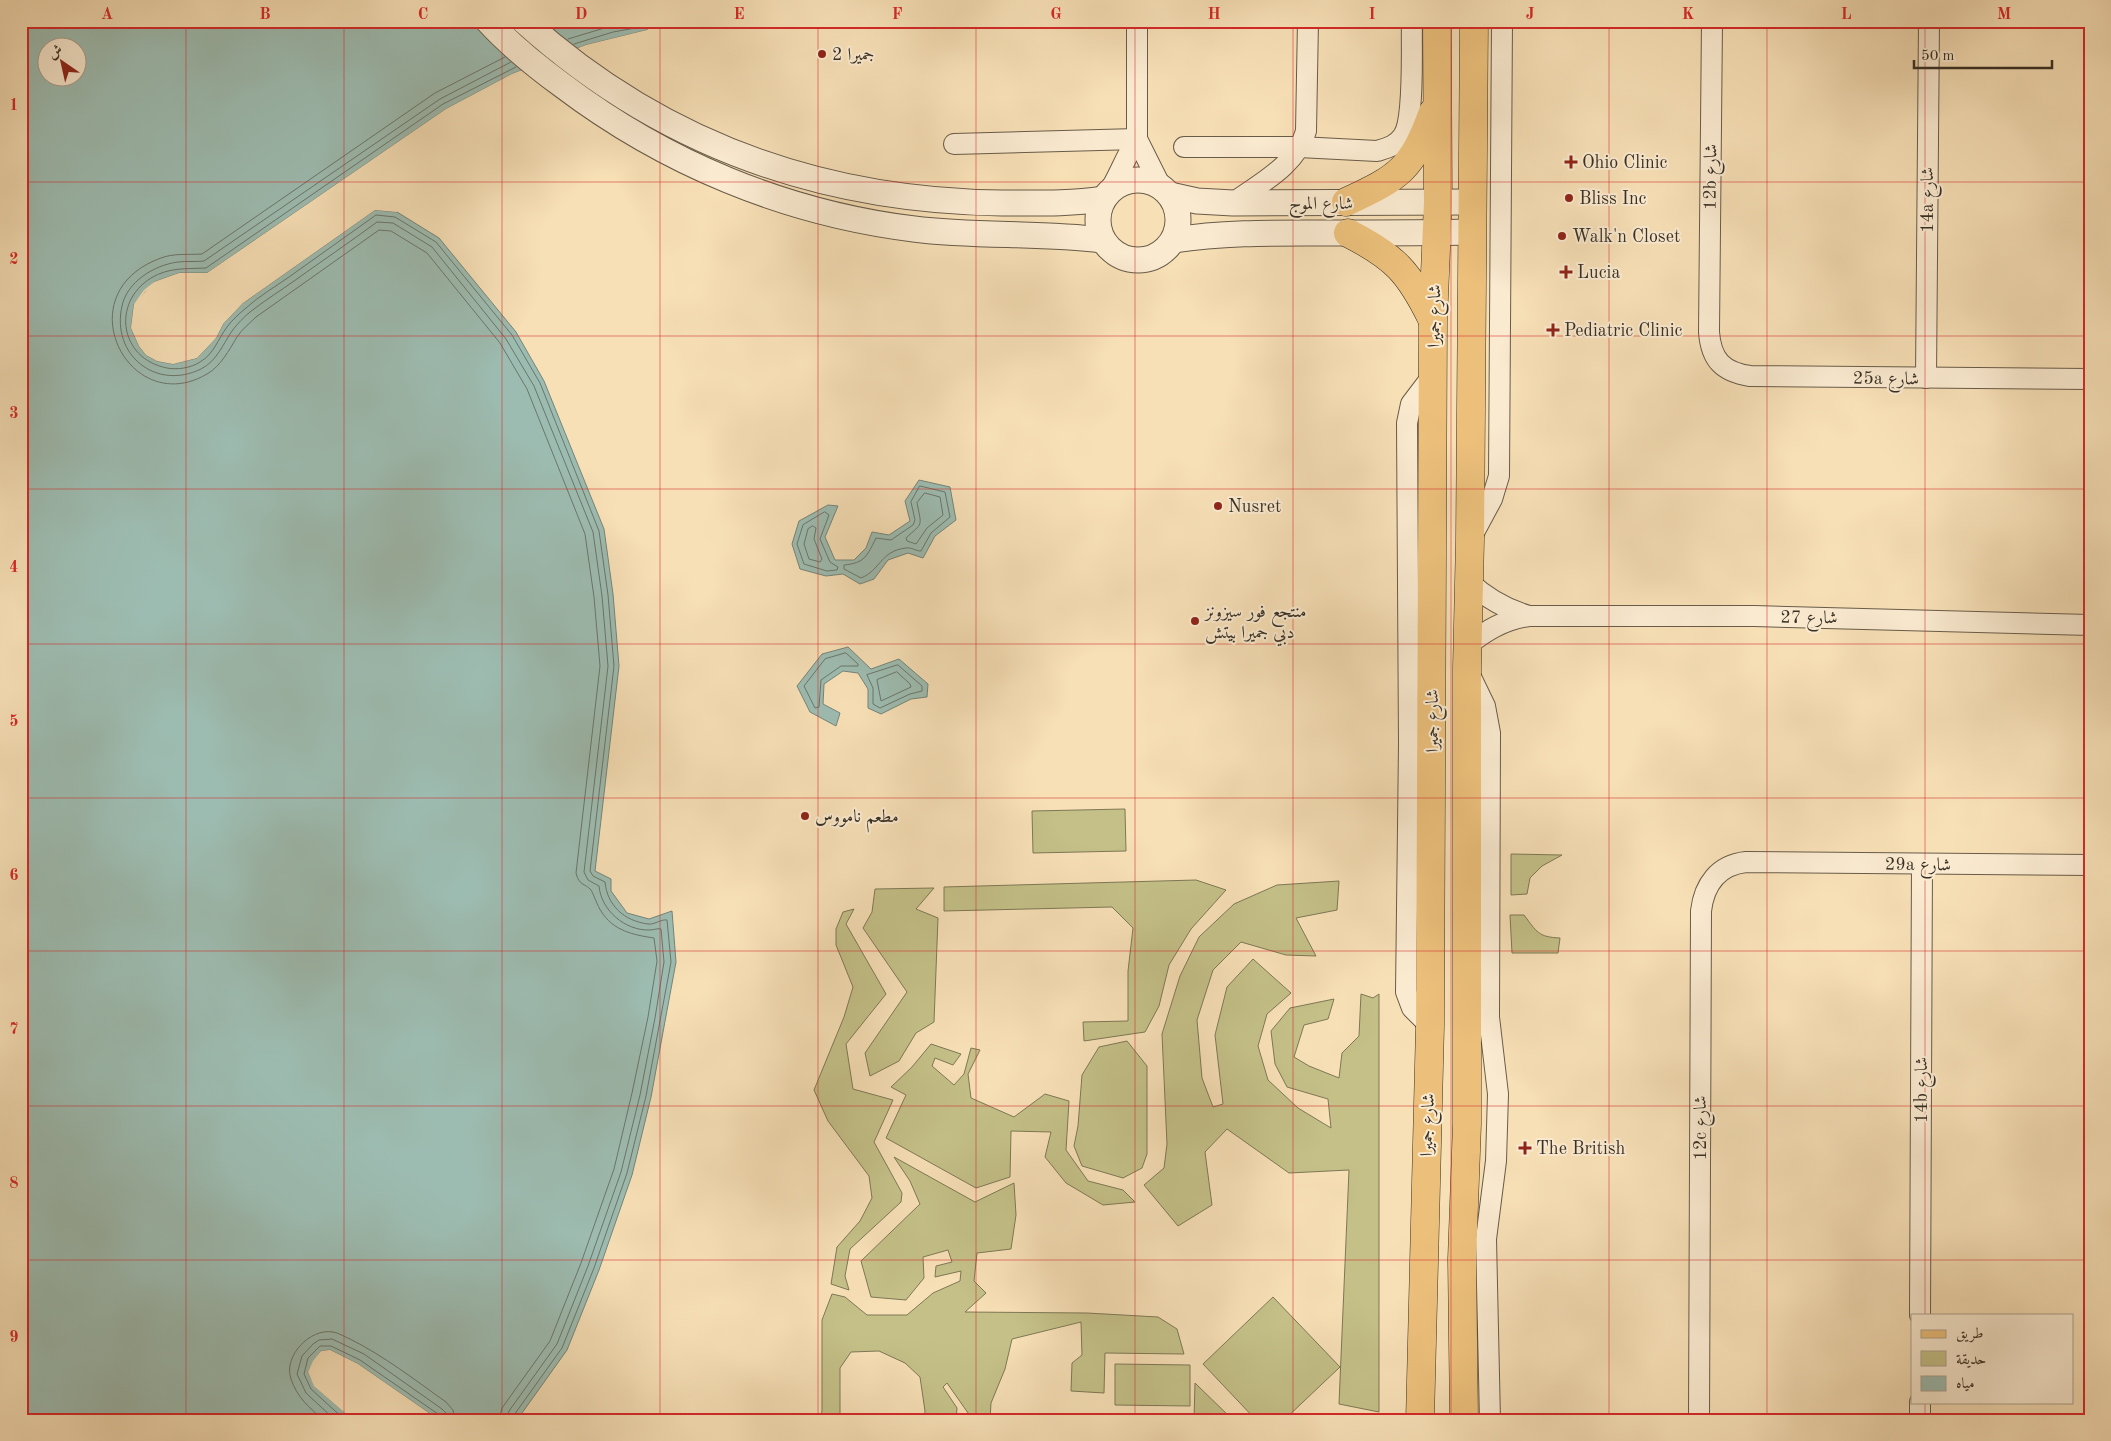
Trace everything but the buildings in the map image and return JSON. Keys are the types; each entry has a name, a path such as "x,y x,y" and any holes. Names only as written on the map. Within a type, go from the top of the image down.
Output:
{"main road":[{"name":"شارع جميرا","path":"1420,1420 1430,1026 1433,321 1438,232 1438,21"},
{"name":"شارع جميرا","path":"1464,1420 1462,1259 1467,1124 1467,657 1470,540 1474,21"},
{"path":"1346,202 1378,187 1400,172 1412,158 1423,139 1438,99"},
{"path":"1348,233 1376,248 1398,265 1411,280 1433,321"}],"street":[{"path":"488,21 529,60 588,105 674,157 728,182 784,202 878,224 916,230 1063,236 1102,240"},
{"path":"524,21 548,42 630,101 676,127 723,150 770,166 865,190 982,203 1068,203 1105,197 1121,184 1138,180 1150,182 1165,191"},
{"path":"1137,21 1137,139 1098,212 1098,226 1102,240 1109,249 1118,256 1128,260 1141,261 1155,258 1166,250 1174,240 1179,216 1176,205 1165,191 1137,139"},
{"path":"1233,203 1276,172 1299,147 1306,131 1308,21"},
{"path":"1184,147 1299,147 1377,151 1389,148 1397,143 1408,127 1410,117 1412,21"},
{"path":"1470,540 1492,499 1499,476 1502,21"},
{"name":"12b شارع","path":"1708,332 1712,21"},
{"name":"14a شارع","path":"1926,378 1929,21"},
{"path":"954,144 1137,139"},
{"name":"شارع الموج","path":"1165,191 1197,201 1233,203 1473,202"},
{"name":"شارع الموج","path":"1174,240 1218,235 1472,232"},
{"name":"25a شارع","path":"1708,332 1710,346 1715,358 1724,368 1736,374 1750,376 2090,379"},
{"name":"شارع 27","path":"1468,581 1493,601 1529,616"},
{"name":"شارع 27","path":"1467,657 1493,627 1508,620 1529,616 1754,616 2090,625"},
{"path":"1467,657 1485,706 1490,733 1489,1017 1498,1094 1496,1160 1486,1239 1490,1420"},
{"name":"29a شارع","path":"1746,862 2090,865"},
{"name":"12c شارع","path":"1699,1420 1701,912 1703,896 1710,883 1720,872 1729,866 1746,862"},
{"name":"14b شارع","path":"1920,1314 1922,864"},
{"path":"1920,1404 1920,1420"}],"green space":[{"path":"1125,809 1126,851 1033,853 1032,811"},
{"path":"1511,854 1562,855 1542,866 1530,878 1527,894 1511,895"},
{"path":"1196,880 1226,890 1191,929 1169,965 1159,1006 1145,1032 1084,1041 1083,1022 1128,1021 1128,971 1133,928 1112,907 944,911 944,887"},
{"path":"1339,881 1337,910 1296,918 1316,956 1286,955 1241,942 1213,970 1197,1020 1202,1078 1213,1107 1223,1104 1215,1035 1227,987 1253,959 1291,993 1267,1014 1258,1046 1268,1080 1298,1108 1331,1128 1328,1099 1287,1087 1275,1064 1271,1031 1290,1008 1334,999 1328,1019 1304,1025 1294,1057 1309,1066 1339,1078 1342,1053 1359,1036 1361,994 1373,998 1379,994 1379,1412 1339,1404 1349,1170 1289,1173 1227,1129 1205,1152 1212,1205 1178,1226 1144,1185 1164,1168 1167,1144 1162,1034 1180,976 1199,937 1234,904 1277,885"},
{"path":"934,888 916,909 938,918 934,1022 916,1033 899,1061 870,1076 865,1053 907,992 863,928 872,912 875,889"},
{"path":"854,909 846,924 886,994 846,1044 853,1089 893,1100 874,1142 902,1193 901,1202 850,1249 845,1276 849,1290 831,1284 837,1247 860,1221 872,1198 869,1176 828,1121 814,1090 844,1017 853,987 836,945 836,929 843,912"},
{"path":"1510,915 1524,915 1542,935 1560,938 1558,953 1512,953"},
{"path":"1127,1041 1147,1066 1147,1154 1142,1168 1123,1178 1082,1166 1074,1146 1078,1126 1082,1075 1099,1047"},
{"path":"931,1044 961,1054 953,1065 935,1058 932,1066 954,1085 964,1074 971,1048 980,1050 968,1074 971,1098 1014,1117 1045,1094 1069,1101 1066,1150 1088,1181 1123,1190 1135,1202 1103,1205 1066,1183 1045,1157 1051,1132 1011,1131 1010,1177 976,1188 886,1138 906,1095 891,1087 912,1067"},
{"path":"894,1157 975,1202 1014,1183 1016,1215 1011,1249 977,1253 974,1281 986,1293 965,1312 1087,1313 1158,1317 1177,1329 1184,1354 1105,1353 1104,1393 1071,1391 1072,1363 1082,1355 1081,1322 1012,1339 1005,1369 991,1403 990,1420 973,1420 947,1383 943,1387 957,1408 956,1420 924,1420 925,1411 920,1377 905,1363 879,1351 851,1352 840,1368 840,1420 820,1420 822,1411 822,1320 832,1294 845,1297 867,1315 907,1315 933,1293 960,1281 961,1271 935,1277 936,1266 952,1262 948,1250 923,1257 924,1278 906,1300 871,1297 861,1261 920,1204 910,1181"},
{"path":"1273,1297 1340,1367 1284,1420 1256,1420 1203,1364"},
{"path":"1115,1364 1190,1365 1190,1406 1115,1405"},
{"path":"1195,1383 1233,1420 1194,1420"}],"water":[{"path":"21,21 648,21 647,30 586,45 512,74 446,109 207,273 179,273 154,282 134,304 131,328 139,346 146,355 157,361 173,364 197,358 216,338 223,324 243,303 375,210 397,212 439,238 516,332 544,381 604,529 613,594 619,666 595,871 611,879 611,891 627,913 649,919 672,911 676,962 651,1097 632,1175 599,1270 567,1350 517,1420 439,1420 358,1364 330,1350 321,1351 308,1372 315,1386 353,1420 21,1420"},
{"path":"919,480 950,487 956,520 935,536 923,558 908,553 888,560 874,579 860,584 843,574 826,576 800,569 792,544 799,521 828,505 838,506 825,537 835,560 854,560 866,548 872,532 889,535 910,521 905,501"},
{"path":"848,647 871,669 899,659 928,684 927,697 911,699 881,714 868,708 868,689 858,673 843,671 824,684 823,704 840,713 836,726 810,712 797,686 822,654"}],"pier":[{"path":"649,31 587,47 513,77 447,111 209,275 180,275 156,284 145,292 136,305 133,328 135,334 148,353 158,359 173,362 186,360 196,356 203,350 221,322 242,301 373,208 398,210 397,212 375,210 243,303 223,324 216,338 197,358 173,364 157,361 146,355 139,346 131,328 134,304 144,290 154,282 179,273 207,273 446,109 512,74 586,45"},
{"path":"330,1350 358,1364 439,1420 434,1420 357,1366 329,1353 322,1354 315,1362 311,1372 317,1385 355,1420 353,1420 314,1386 308,1372 313,1361 321,1351"}],"place":[{"name":"جميرا 2","path":"822,54"},
{"name":"Ohio Clinic","path":"1571,162"},
{"name":"Bliss Inc","path":"1569,198"},
{"name":"Walk'n Closet","path":"1562,236"},
{"name":"Lucia","path":"1566,272"},
{"name":"Pediatric Clinic","path":"1553,330"},
{"name":"Nusret","path":"1218,506"},
{"name":"منتجع فور سيزونز دبي جميرا بيتش","path":"1195,621"},
{"name":"مطعم نامووس","path":"805,816"},
{"name":"The British","path":"1525,1148"}]}
